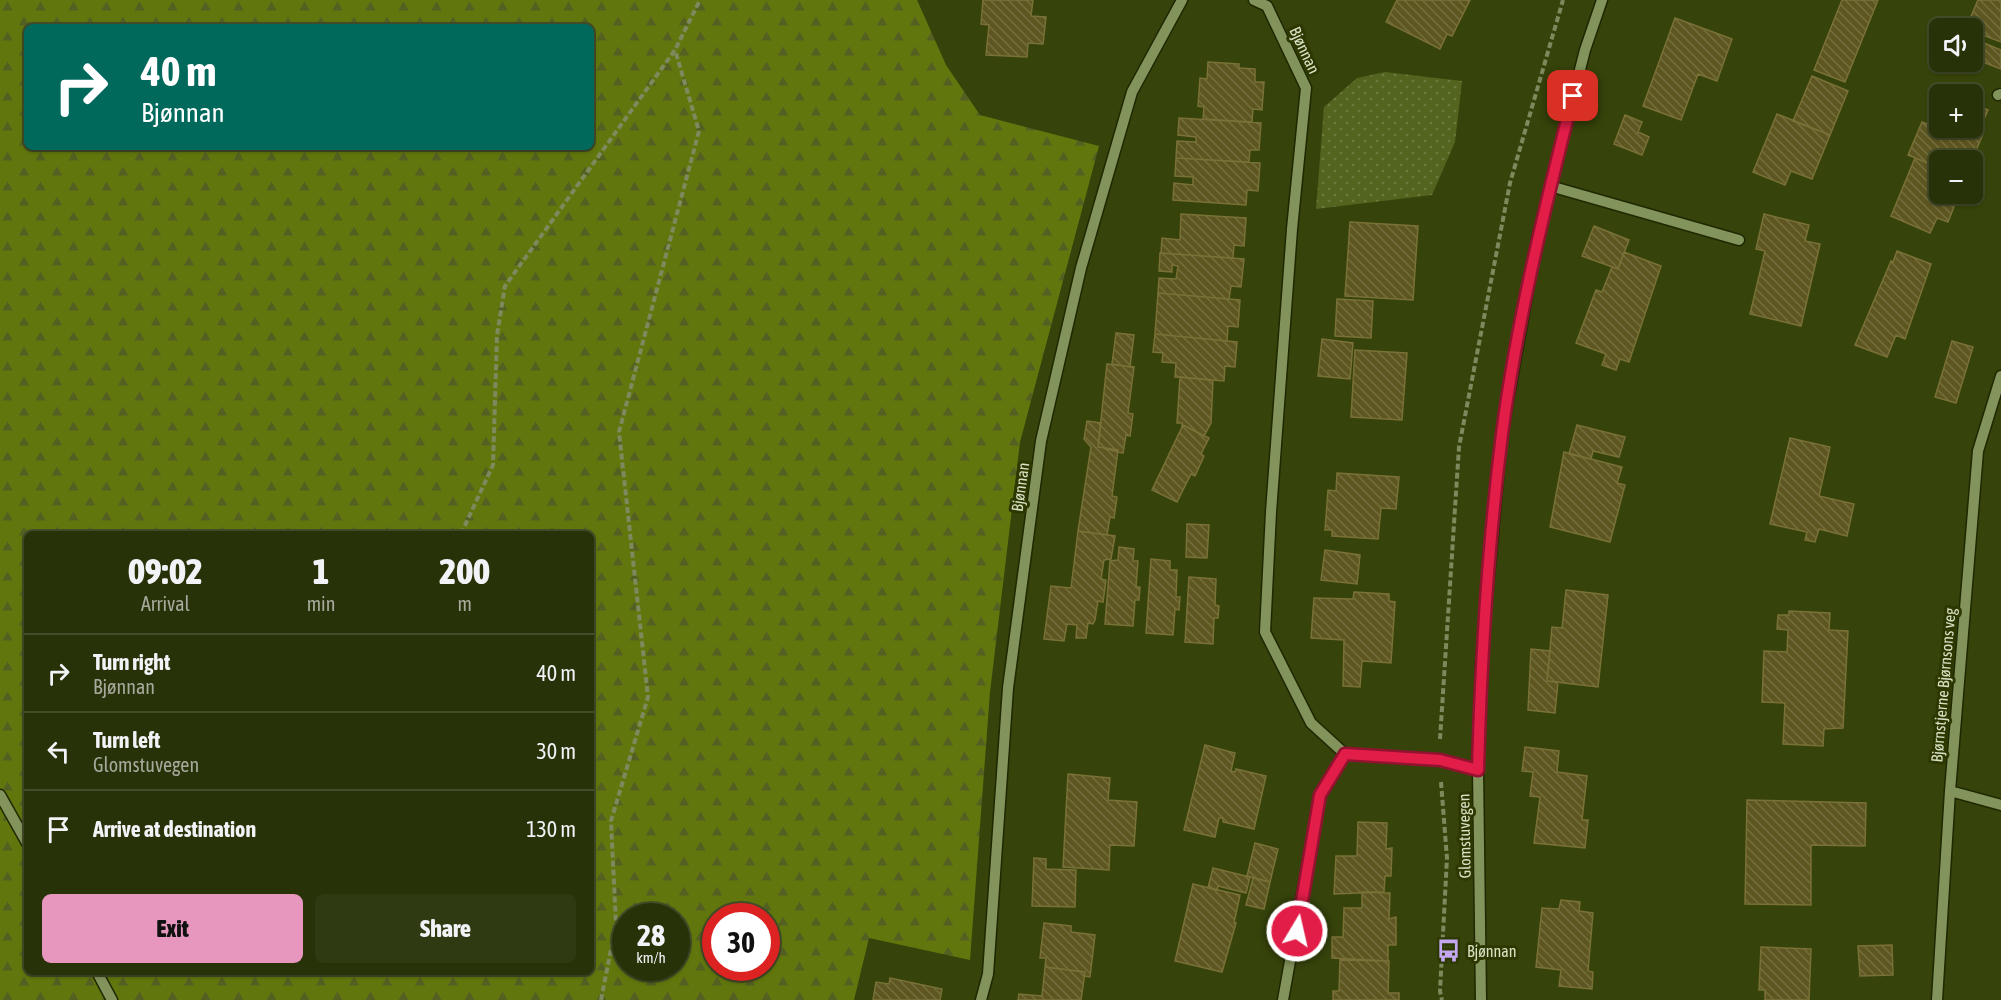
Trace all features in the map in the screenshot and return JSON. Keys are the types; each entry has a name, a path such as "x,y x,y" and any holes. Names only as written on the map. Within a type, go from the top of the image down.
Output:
{"street":[{"name":"Bjønnan","path":"981,1000 988,974 1008,688 1041,441 1081,268 1132,92 1182,0"},
{"name":"Bjønnan","path":"1254,0 1268,6 1306,88 1292,230 1271,512 1265,632 1311,723 1345,754"},
{"name":"Glomstuvegen","path":"1481,1000 1478,770 1481,663 1502,434 1538,236 1585,50 1602,0"},
{"path":"1550,186 1739,240"},
{"name":"Bjørnstjerne Bjørnsons veg","path":"1937,1000 1950,791 1978,451 2001,376"},
{"path":"1283,1000 1320,795 1345,754 1440,760 1478,770"},
{"path":"1950,791 2001,805"},
{"path":"0,795 24,838"},
{"path":"99,975 112,1000"}],"path":[{"path":"462,531 493,465 497,335 505,286 675,50 700,0"},
{"path":"601,1000 616,924 610,820 648,697 619,432 699,132 675,50"}],"green space":[{"path":"0,0 917,0 946,65 980,115 1099,146 1020,442 990,692 970,960 869,938 854,1000 0,1000"},
{"path":"1385,72 1462,81 1455,142 1432,195 1316,209 1324,107 1357,78"}],"building":[{"path":"983,0 1033,0 1031,16 1046,17 1043,44 1028,43 1027,57 986,55 989,25 981,24"},
{"path":"1397,0 1470,0 1452,36 1447,34 1440,49 1386,22"},
{"path":"1842,0 1878,0 1845,82 1814,70"},
{"path":"1978,0 2001,0 2001,42 1983,35 1983,18 1970,18"},
{"path":"1675,18 1732,39 1717,81 1698,74 1681,120 1643,106"},
{"path":"1983,43 2001,50 2001,69 1983,62"},
{"path":"1208,62 1239,64 1239,68 1255,69 1255,82 1264,82 1262,110 1253,109 1252,122 1203,119 1204,107 1198,106 1200,78 1207,79"},
{"path":"1812,76 1848,91 1830,135 1793,121"},
{"path":"1983,108 1988,110 1983,122"},
{"path":"1777,114 1830,135 1812,179 1791,171 1785,185 1753,172"},
{"path":"1625,115 1642,122 1638,132 1649,137 1642,155 1614,144"},
{"path":"1179,118 1261,123 1259,150 1250,150 1249,162 1176,158 1177,141 1196,142 1196,137 1178,135"},
{"path":"1929,119 1929,138 1981,138 1976,150 1929,150 1929,164 1908,155 1922,122 1927,124"},
{"path":"1176,158 1260,163 1258,191 1247,190 1246,205 1173,200 1174,183 1193,185 1193,177 1175,176"},
{"path":"1915,158 1929,164 1929,204 1955,204 1948,222 1937,218 1930,233 1891,216"},
{"path":"1181,214 1246,218 1244,246 1234,245 1233,258 1161,253 1162,238 1180,240"},
{"path":"1764,214 1809,225 1805,241 1820,244 1801,326 1750,314 1765,251 1756,249"},
{"path":"1350,222 1418,226 1413,300 1345,296"},
{"path":"1594,226 1629,240 1618,269 1582,256"},
{"path":"1897,251 1931,264 1905,339 1896,335 1887,357 1855,345"},
{"path":"1624,252 1661,266 1629,362 1620,359 1616,370 1602,365 1606,354 1576,343 1596,290 1602,292 1612,267 1618,269"},
{"path":"1160,253 1244,259 1241,287 1231,286 1229,299 1158,293 1159,278 1176,279 1178,266 1172,265 1172,272 1159,271"},
{"path":"1158,293 1240,300 1238,327 1228,326 1227,341 1155,334"},
{"path":"1337,299 1373,301 1371,338 1335,336"},
{"path":"1116,333 1134,335 1130,367 1112,364"},
{"path":"1155,334 1237,342 1235,367 1225,366 1224,381 1175,377 1176,363 1162,362 1163,353 1153,352"},
{"path":"1322,339 1353,343 1350,379 1318,376"},
{"path":"1952,341 1973,347 1956,403 1935,397"},
{"path":"1355,350 1407,353 1402,420 1351,417"},
{"path":"1107,364 1134,367 1128,413 1133,414 1130,436 1126,435 1123,453 1098,447"},
{"path":"1180,377 1213,380 1211,423 1204,436 1183,425 1182,428 1182,423 1177,423"},
{"path":"1087,421 1101,423 1098,447 1118,450 1112,496 1117,497 1114,518 1110,517 1107,535 1078,531 1091,447 1084,439"},
{"path":"1183,425 1209,438 1201,454 1204,456 1195,476 1191,474 1177,502 1152,490"},
{"path":"1577,425 1625,437 1619,457 1593,451 1591,459 1569,454"},
{"path":"1790,438 1830,447 1819,496 1854,504 1847,536 1819,529 1815,542 1805,540 1807,532 1770,524"},
{"path":"1564,452 1622,467 1617,483 1625,485 1610,542 1550,527"},
{"path":"1337,473 1399,477 1396,509 1381,508 1378,539 1332,536 1332,530 1325,530 1328,490 1336,491"},
{"path":"1187,524 1209,525 1207,558 1186,557"},
{"path":"1078,531 1115,536 1111,559 1104,560 1101,579 1106,580 1103,602 1098,601 1095,620 1093,624 1088,623 1086,638 1076,638 1077,625 1067,624 1064,641 1044,639 1051,586 1071,588"},
{"path":"1119,547 1134,549 1133,561 1138,561 1136,587 1140,587 1139,600 1135,600 1133,626 1105,624 1110,561 1118,560"},
{"path":"1325,550 1360,555 1357,584 1321,580"},
{"path":"1151,559 1170,561 1170,570 1177,570 1176,597 1180,597 1179,610 1175,609 1173,635 1146,633"},
{"path":"1189,577 1216,579 1215,605 1219,606 1218,618 1214,618 1213,644 1185,642"},
{"path":"1566,590 1608,595 1598,687 1547,681 1552,627 1562,628"},
{"path":"1354,592 1389,594 1389,601 1395,602 1391,663 1362,661 1360,687 1343,686 1344,640 1311,638 1314,598 1353,599"},
{"path":"1789,611 1830,613 1829,630 1848,631 1843,728 1824,729 1823,746 1783,744 1785,703 1762,702 1764,651 1787,652 1788,630 1777,629 1778,615 1789,615"},
{"path":"1531,649 1550,651 1547,681 1558,682 1555,713 1528,710"},
{"path":"1205,745 1235,753 1231,771 1235,772 1236,769 1266,776 1254,829 1223,822 1223,818 1219,818 1215,837 1184,830"},
{"path":"1525,747 1559,751 1557,772 1587,776 1582,820 1588,820 1585,848 1534,843 1540,797 1530,796 1533,772 1522,771"},
{"path":"1068,774 1110,778 1108,800 1137,802 1134,846 1110,845 1109,870 1063,867"},
{"path":"1747,800 1866,803 1865,846 1811,845 1811,905 1745,904"},
{"path":"1358,822 1387,823 1386,849 1392,848 1391,876 1385,876 1384,892 1334,894 1336,856 1357,856"},
{"path":"1255,843 1278,849 1270,882 1247,876"},
{"path":"1034,858 1046,859 1046,869 1076,870 1075,907 1032,906"},
{"path":"1213,868 1250,877 1246,893 1218,886 1217,890 1208,888"},
{"path":"1253,878 1270,882 1264,909 1246,905"},
{"path":"1193,884 1240,895 1234,923 1236,923 1222,972 1175,961"},
{"path":"1362,892 1390,893 1389,919 1396,917 1396,945 1388,945 1388,961 1332,958 1332,937 1343,937 1344,908 1362,908"},
{"path":"1561,900 1580,902 1579,911 1593,913 1588,971 1593,972 1592,989 1559,986 1561,970 1536,967 1542,908 1559,909"},
{"path":"1044,923 1071,926 1071,932 1095,935 1090,977 1084,976 1085,972 1045,967 1046,958 1040,958"},
{"path":"1892,945 1893,975 1860,976 1858,946"},
{"path":"1761,947 1811,949 1809,1000 1765,1000 1765,990 1759,990"},
{"path":"1340,960 1389,961 1388,993 1399,993 1399,1000 1333,1000 1333,991 1339,991"},
{"path":"1045,967 1085,972 1081,1000 1018,1000 1019,994 1042,996"},
{"path":"890,978 942,989 940,1000 873,1000 876,982 889,984"}],"place":[{"name":"Bjønnan","path":"1449,951"}],"route":[{"path":"1297,931 1320,795 1345,754 1440,760 1478,770 1481,663 1502,434 1538,236 1573,96"}]}
